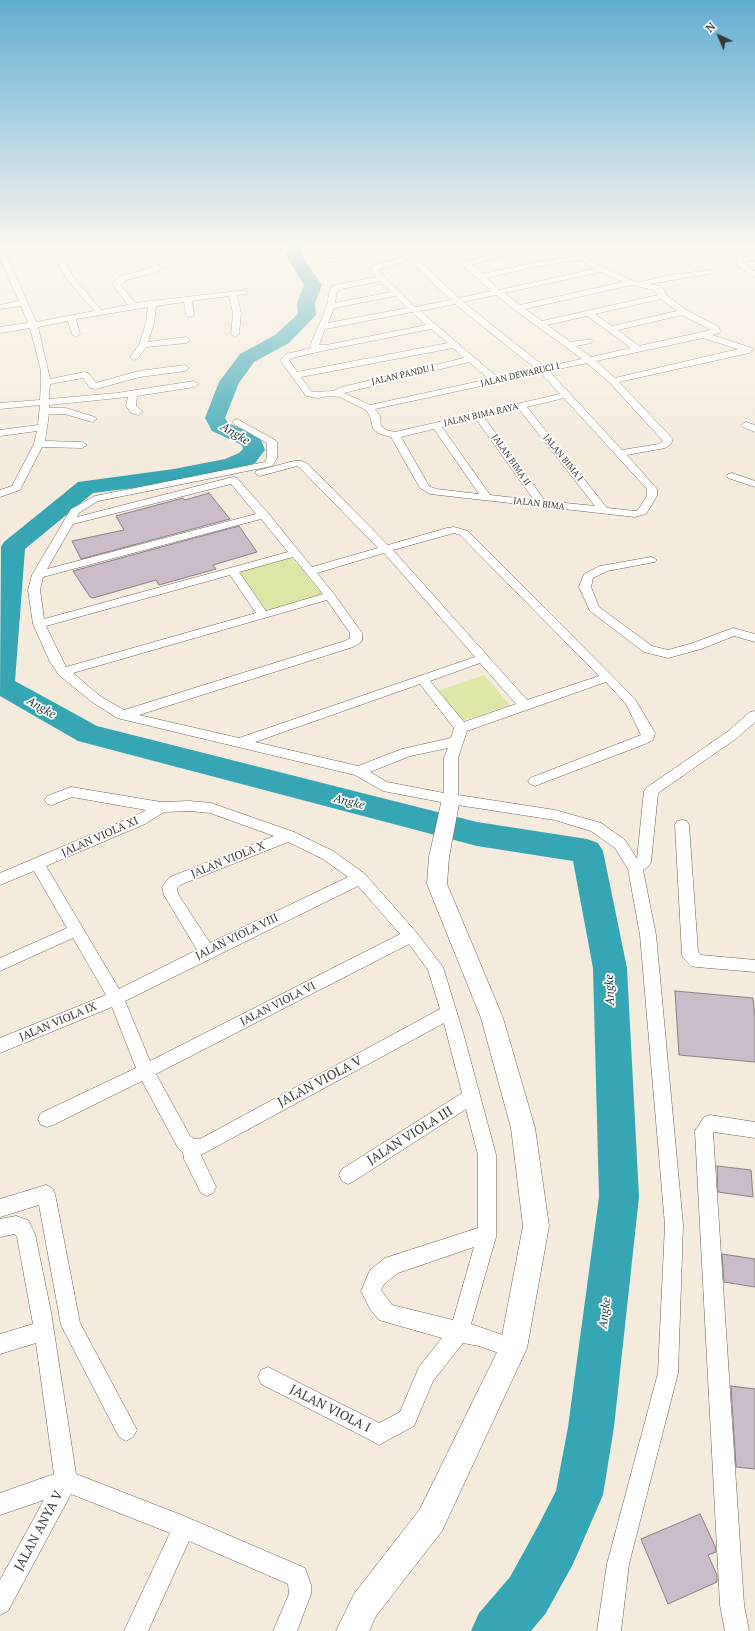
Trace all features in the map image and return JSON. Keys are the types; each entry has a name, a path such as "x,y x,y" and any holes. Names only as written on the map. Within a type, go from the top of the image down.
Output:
{"street":[{"path":"4,493 16,488 39,444 43,427 46,382 45,371 31,321"},
{"path":"0,330 54,321"},
{"path":"72,321 76,334"},
{"path":"134,357 143,345 150,321"},
{"path":"235,334 236,321"},
{"path":"317,348 314,346 325,321"},
{"path":"322,327 350,321"},
{"path":"427,321 496,381"},
{"path":"482,321 544,370 619,454 662,446 668,442 668,439 613,381 588,359 536,321"},
{"path":"540,324 553,321"},
{"path":"600,321 637,349"},
{"path":"611,329 644,321"},
{"name":"JALAN DEWARUCI I","path":"370,408 716,331 716,329 712,326 702,321"},
{"path":"432,326 326,348 317,348 289,356 284,360 296,376 454,344"},
{"path":"703,335 755,352"},
{"path":"143,345 186,340"},
{"path":"569,345 588,341"},
{"path":"613,381 746,350"},
{"name":"JALAN PANDU I","path":"296,376 309,394 336,393 345,389 471,359"},
{"path":"46,382 85,376 93,386 96,386 134,375 185,368"},
{"path":"45,407 194,384"},
{"path":"336,393 370,408 375,416 376,427 383,432 395,434"},
{"path":"133,394 131,406 134,411 138,412"},
{"name":"JALAN BIMA RAYA","path":"395,434 567,395"},
{"path":"0,406 45,407 66,410 92,419"},
{"name":"JALAN BIMA I","path":"521,406 604,512"},
{"name":"JALAN BIMA II","path":"479,416 542,504"},
{"path":"237,422 272,442 272,458 268,464 95,499 75,511 38,575 34,590 39,624 56,662 63,672 96,700 122,715 359,771 383,786 450,803 555,815 596,827 620,844 635,868 648,936 674,1225 668,1374 618,1564 609,1631"},
{"path":"436,425 486,497"},
{"path":"0,433 43,427"},
{"name":"JALAN BIMA","path":"395,434 415,472 429,491 604,512 635,514 642,512 652,496 652,489 619,454"},
{"path":"39,444 82,445"},
{"path":"69,522 294,464 302,464 386,549 524,706"},
{"path":"732,476 755,484"},
{"path":"122,715 349,644 356,640 356,633 330,596 295,552 233,480"},
{"path":"38,575 264,515"},
{"path":"310,571 447,531 454,530 464,533 608,677 630,702 648,733 648,737 535,781"},
{"path":"39,624 233,571 295,552"},
{"path":"651,560 604,568 588,576 585,588 594,609 648,649 668,654 697,646 733,632 755,638"},
{"path":"233,571 262,614"},
{"path":"63,672 262,614 330,596"},
{"path":"238,743 483,658"},
{"path":"352,1631 365,1605 430,1520 513,1348 536,1226 522,1128 492,1018 437,884 438,857 450,803 451,758 455,742 461,728 608,677"},
{"path":"422,679 461,728"},
{"path":"635,868 644,862 651,791 732,735 755,715"},
{"path":"359,771 407,752 455,742"},
{"path":"52,800 71,792 161,807 190,806 211,808 289,836 328,856 360,878 411,936 435,967 456,1036 487,1155 486,1237 459,1332"},
{"name":"JALAN VIOLA XI","path":"0,879 140,820 161,807"},
{"path":"682,825 690,955 697,961 755,966"},
{"name":"JALAN VIOLA X","path":"207,952 171,895 169,888 175,881 289,836"},
{"path":"37,864 116,998 146,1071 184,1142 191,1148 193,1159 206,1187"},
{"name":"JALAN VIOLA VIII","path":"116,998 360,878"},
{"path":"0,965 76,930"},
{"name":"JALAN VIOLA VI","path":"47,1119 146,1071 411,936"},
{"name":"JALAN VIOLA IX","path":"0,1046 116,998"},
{"name":"JALAN VIOLA V","path":"191,1148 202,1147 448,1013"},
{"name":"JALAN VIOLA III","path":"348,1175 471,1097"},
{"path":"737,1631 732,1605 704,1132 710,1123 755,1130"},
{"path":"0,1208 46,1194 71,1325 126,1430"},
{"path":"8,1227 21,1226 26,1234 43,1331 66,1481"},
{"path":"486,1237 475,1238 392,1265 377,1277 371,1291 376,1302 386,1313 479,1336 513,1348"},
{"path":"0,1344 43,1331"},
{"name":"JALAN VIOLA I","path":"268,1377 379,1434 407,1419 426,1374 459,1332"},
{"path":"0,1504 66,1481 184,1527 297,1576 300,1594 285,1631"},
{"name":"JALAN ANYA V","path":"0,1603 66,1481"},
{"path":"136,1631 184,1527"}],"green space":[{"path":"291,557 324,595 265,611 238,572"},
{"path":"484,675 510,705 462,721 437,691"}],"building":[{"path":"209,493 230,519 81,559 72,541 124,530 116,516 183,498 185,500"},
{"path":"239,526 257,552 213,565 216,569 159,585 156,580 93,598 90,597 73,571"},
{"path":"675,991 753,998 755,1017 755,1062 679,1055"},
{"path":"717,1166 751,1170 753,1197 718,1192"},
{"path":"722,1254 755,1259 755,1287 724,1282"},
{"path":"731,1386 755,1389 755,1469 736,1467"},
{"path":"700,1514 715,1546 716,1552 708,1555 717,1575 717,1582 668,1604 641,1539"}],"waterway":[{"name":"Angke","path":"301,321 282,339 247,358 229,382 215,418 219,427 252,442 254,450 247,458 231,464 174,476 86,487 13,547 1,685 88,734 477,834 587,851 610,968 619,1197 591,1427 579,1495 555,1546 528,1595 497,1631"}]}
